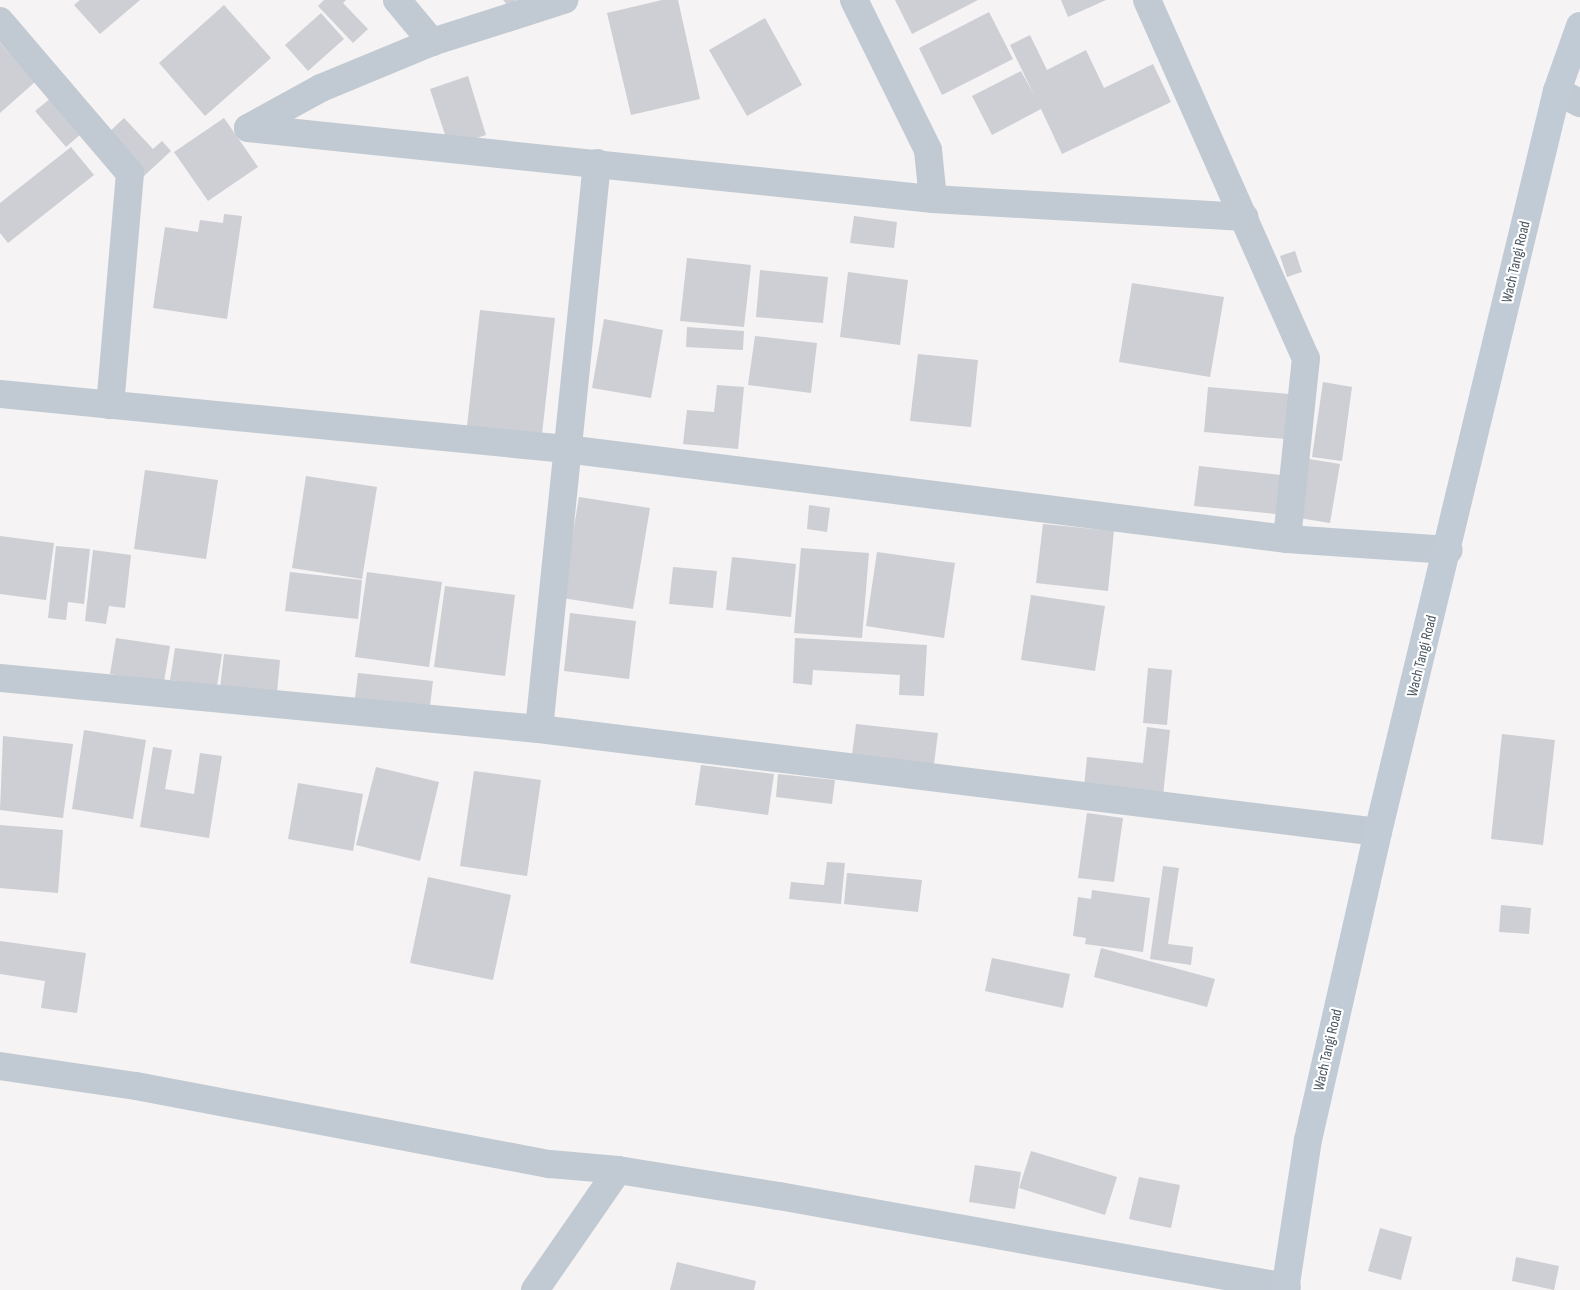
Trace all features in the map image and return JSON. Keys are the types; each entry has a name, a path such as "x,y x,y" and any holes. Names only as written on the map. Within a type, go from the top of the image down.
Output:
{"main road":[{"name":"Wach Tangi Road","path":"1286,1288 1308,1140 1378,832 1449,550 1568,97 1580,26"}],"street":[{"path":"397,0 432,42"},
{"path":"564,0 432,42 321,88 248,128 933,199 1244,217"},
{"path":"854,0 928,150 933,199"},
{"path":"1147,0 1306,358 1287,540"},
{"path":"0,21 130,173 110,404"},
{"path":"539,729 567,490 566,449 597,163"},
{"path":"0,394 566,449 1287,540 1449,550"},
{"path":"0,678 539,729 1378,832"},
{"path":"0,1066 136,1086 550,1164 618,1170 1286,1288"},
{"path":"535,1290 618,1170"}],"building":[{"path":"80,0 140,0 100,34 74,5"},
{"path":"324,0 346,0 343,3 368,29 353,43 318,6"},
{"path":"503,0 516,0 509,7"},
{"path":"662,0 678,0 700,99 631,115 607,13"},
{"path":"895,0 978,0 912,34"},
{"path":"1061,0 1106,0 1068,17"},
{"path":"224,5 271,58 205,116 159,63"},
{"path":"989,12 1013,59 942,95 919,48"},
{"path":"321,13 344,39 308,71 285,45"},
{"path":"765,18 802,85 747,116 709,50"},
{"path":"1030,35 1047,70 1086,50 1104,88 1153,64 1171,102 1062,154 1041,109 992,135 972,96 1021,71 1034,95 1010,45"},
{"path":"0,43 35,82 0,113"},
{"path":"468,76 486,135 449,147 430,89"},
{"path":"51,98 82,133 66,147 35,111"},
{"path":"124,118 153,149 162,141 171,151 144,176 106,135"},
{"path":"224,118 258,167 208,201 174,152"},
{"path":"71,147 94,175 8,243 0,233 0,203"},
{"path":"224,214 242,216 227,319 153,308 165,227 198,232 200,220 223,223"},
{"path":"854,216 897,222 894,248 850,243"},
{"path":"1295,251 1302,272 1287,277 1280,256"},
{"path":"687,258 751,265 744,327 680,321"},
{"path":"760,270 828,277 823,323 756,317"},
{"path":"848,272 908,280 900,345 840,337"},
{"path":"1132,283 1224,297 1210,377 1119,362"},
{"path":"480,310 555,318 542,434 467,426"},
{"path":"604,319 663,330 651,398 592,388"},
{"path":"687,327 744,331 743,350 686,347"},
{"path":"755,336 817,343 811,393 748,385"},
{"path":"918,354 978,360 971,427 910,421"},
{"path":"1323,382 1352,387 1342,461 1312,457"},
{"path":"717,385 744,387 738,449 683,444 687,410 714,412"},
{"path":"1208,387 1289,394 1285,439 1204,432"},
{"path":"1309,459 1340,464 1330,523 1299,518"},
{"path":"1199,466 1281,475 1276,514 1194,506"},
{"path":"145,470 218,480 206,559 134,549"},
{"path":"306,476 377,487 362,579 292,568"},
{"path":"579,497 650,508 633,609 562,598"},
{"path":"809,505 830,508 827,532 807,529"},
{"path":"1043,524 1114,531 1108,591 1036,583"},
{"path":"0,536 54,543 46,600 0,594"},
{"path":"56,546 90,549 84,604 68,602 66,620 48,618"},
{"path":"801,548 869,553 862,638 794,633"},
{"path":"93,550 131,555 125,608 109,606 106,624 85,621"},
{"path":"877,552 955,563 944,638 866,626"},
{"path":"732,557 796,564 791,617 726,610"},
{"path":"673,567 717,571 713,608 669,604"},
{"path":"290,572 362,580 358,619 285,611"},
{"path":"367,572 442,582 429,667 355,657"},
{"path":"445,586 515,595 505,676 434,667"},
{"path":"1031,595 1105,606 1095,671 1021,660"},
{"path":"570,613 636,621 629,679 564,671"},
{"path":"116,638 170,646 164,682 110,674"},
{"path":"795,638 927,645 924,696 899,695 900,675 813,670 812,685 793,683"},
{"path":"175,648 222,654 217,686 170,680"},
{"path":"224,654 280,660 277,693 220,688"},
{"path":"1148,668 1172,670 1167,725 1143,723"},
{"path":"358,673 433,681 430,706 355,698"},
{"path":"856,724 938,733 934,764 852,755"},
{"path":"1147,727 1170,730 1163,796 1084,787 1087,757 1143,763"},
{"path":"84,730 146,740 133,819 72,809"},
{"path":"1502,734 1555,740 1543,845 1491,839"},
{"path":"3,736 73,744 63,818 0,810"},
{"path":"153,747 172,750 165,789 194,794 200,753 222,756 209,838 140,827"},
{"path":"701,765 774,774 768,815 695,805"},
{"path":"376,767 439,782 420,861 356,845"},
{"path":"474,771 541,780 527,876 460,866"},
{"path":"778,774 835,780 832,804 776,797"},
{"path":"298,783 363,794 353,851 288,839"},
{"path":"1087,813 1123,818 1114,882 1078,878"},
{"path":"0,825 63,830 58,893 0,888"},
{"path":"827,862 845,863 841,904 789,899 791,882 824,885"},
{"path":"1163,866 1179,868 1168,944 1193,947 1191,965 1150,959"},
{"path":"847,873 922,880 918,912 844,904"},
{"path":"428,877 511,895 493,980 410,963"},
{"path":"1092,890 1150,898 1143,952 1085,944 1086,938 1073,936 1078,897 1091,899"},
{"path":"1501,905 1531,908 1529,934 1499,932"},
{"path":"0,941 86,953 77,1013 41,1008 45,981 0,974"},
{"path":"1101,948 1215,979 1207,1007 1094,977"},
{"path":"992,958 1070,974 1063,1008 985,991"},
{"path":"1031,1151 1117,1177 1105,1215 1019,1188"},
{"path":"975,1165 1021,1172 1015,1209 969,1202"},
{"path":"1139,1177 1180,1185 1171,1228 1129,1219"},
{"path":"1380,1228 1412,1237 1401,1280 1368,1271"},
{"path":"1516,1257 1559,1266 1554,1290 1512,1281"},
{"path":"677,1262 756,1281 754,1290 670,1290"}]}
